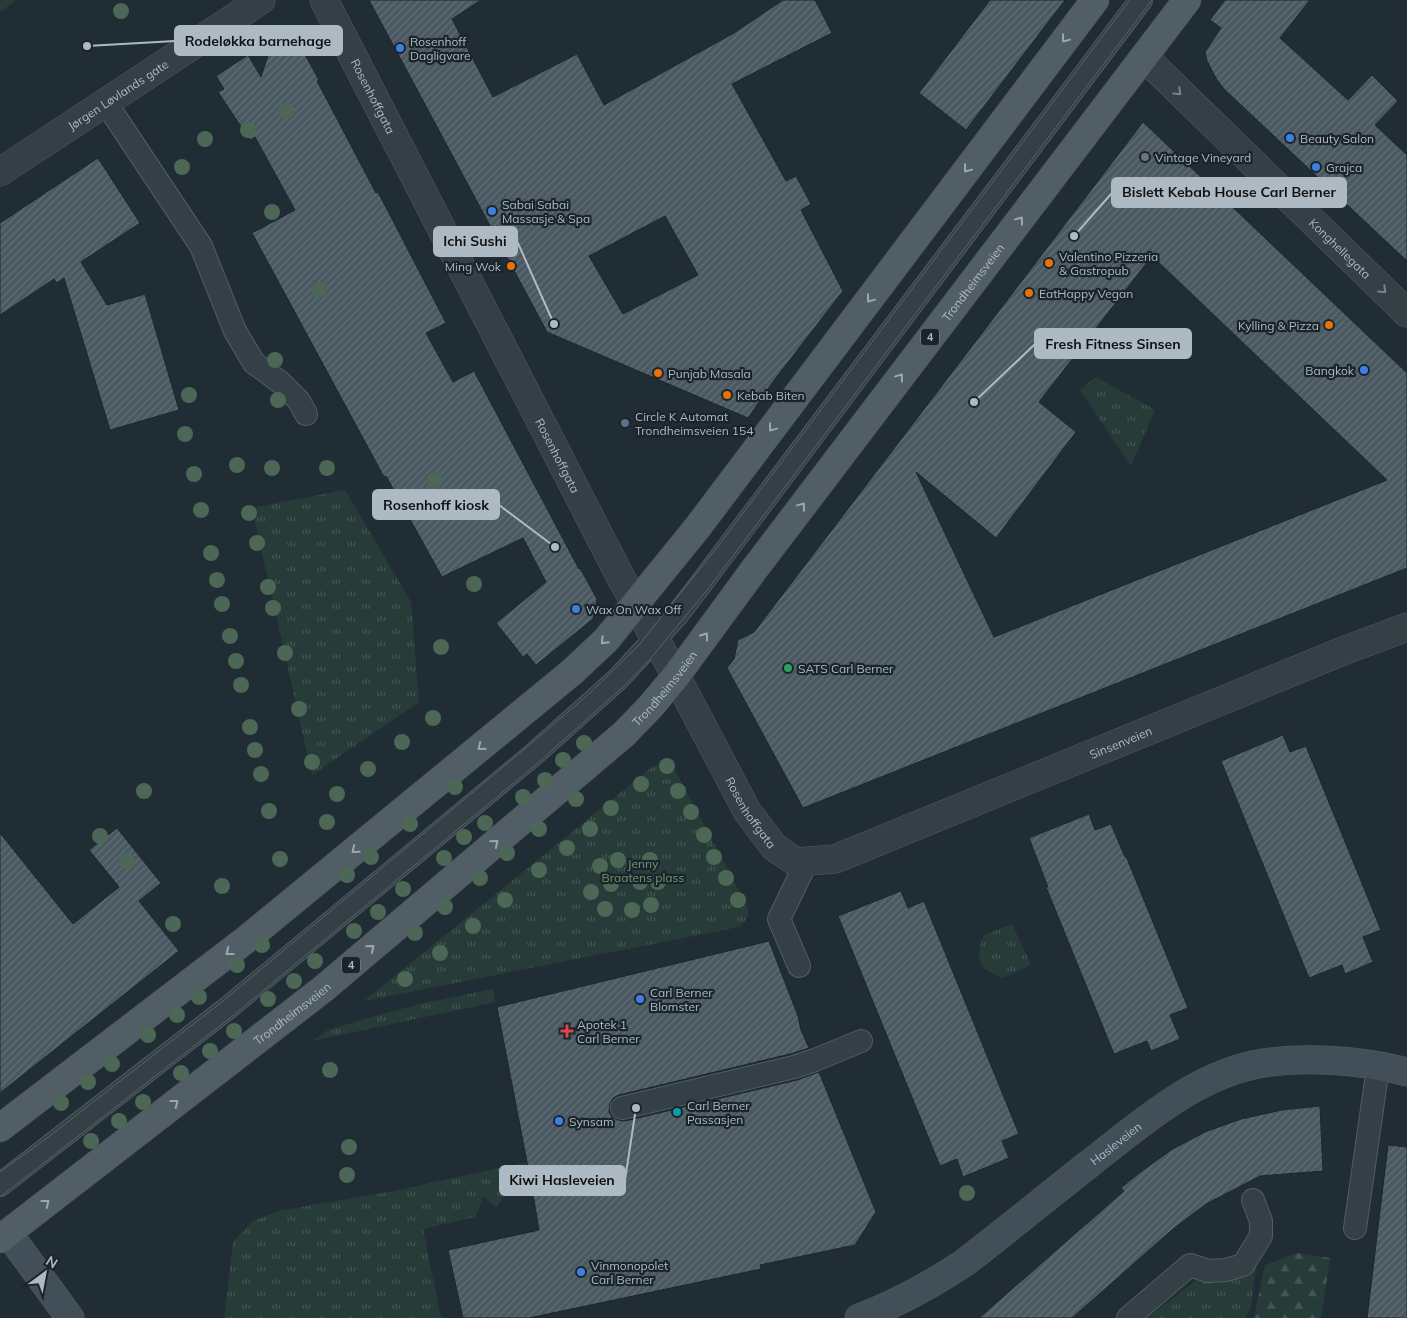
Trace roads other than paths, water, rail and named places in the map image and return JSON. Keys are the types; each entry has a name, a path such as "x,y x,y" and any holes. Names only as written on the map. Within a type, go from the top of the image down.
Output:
{"main road":[{"path":"0,1128 248,938 572,672 606,640 697,528 1095,0"},
{"name":"Trondheimsveien","path":"4,1236 323,988 624,734 651,706 676,676 753,570 1186,0"}],"street":[{"name":"Jørgen Løvlands gate","path":"0,172 261,0"},
{"name":"Rosenhoffgata","path":"324,0 636,604 676,676 746,811 774,847 796,862 835,859"},
{"name":"Konghellegata","path":"1144,57 1407,313"},
{"name":"Sinsenveien","path":"835,859 1407,626"},
{"name":"Hasleveien","path":"859,1318 896,1303 964,1263 1128,1134 1184,1095 1230,1072 1252,1066 1307,1059 1407,1072"},
{"path":"4,1236 70,1318"}],"lane":[{"path":"0,1185 230,1007 533,755 618,679 700,586 1141,0"},
{"path":"106,103 200,246 235,332 254,363 280,382 299,401 306,414"},
{"path":"799,966 779,919 807,861"},
{"path":"622,1108 794,1067 861,1041"},
{"path":"1355,1228 1378,1067"},
{"path":"1128,1318 1190,1265 1208,1271 1226,1270 1243,1265 1261,1236 1261,1220 1253,1200"}],"tram line":[{"path":"0,1172 47,1138 223,1001 527,747 590,693 639,645 719,545 1130,0"},
{"path":"0,1197 235,1014 539,762 624,686 651,658 708,589 1152,0"}],"place":[{"name":"Rodeløkka barnehage","path":"87,46"},
{"name":"Rosenhoff Dagligvare","path":"400,48"},
{"name":"Beauty Salon","path":"1290,138"},
{"name":"Vintage Vineyard","path":"1145,157"},
{"name":"Grajca","path":"1316,167"},
{"name":"Sabai Sabai Massasje & Spa","path":"492,211"},
{"name":"Bislett Kebab House Carl Berner","path":"1074,236"},
{"name":"Valentino Pizzeria & Gastropub","path":"1049,263"},
{"name":"Ming Wok","path":"511,266"},
{"name":"EatHappy Vegan","path":"1029,293"},
{"name":"Ichi Sushi","path":"554,324"},
{"name":"Kylling & Pizza","path":"1329,325"},
{"name":"Bangkok","path":"1364,370"},
{"name":"Punjab Masala","path":"658,373"},
{"name":"Kebab Biten","path":"727,395"},
{"name":"Fresh Fitness Sinsen","path":"974,402"},
{"name":"Circle K Automat Trondheimsveien 154","path":"625,423"},
{"name":"Rosenhoff kiosk","path":"555,547"},
{"name":"Wax On Wax Off","path":"576,609"},
{"name":"SATS Carl Berner","path":"788,668"},
{"name":"Carl Berner Blomster","path":"640,999"},
{"name":"Apotek 1 Carl Berner","path":"567,1031"},
{"name":"Kiwi Hasleveien","path":"636,1108"},
{"name":"Carl Berner Passasjen","path":"677,1112"},
{"name":"Synsam","path":"559,1121"},
{"name":"Vinmonopolet Carl Berner","path":"581,1272"}],"park label":[{"name":"Jenny Braatens plass","path":"643,870"}]}
